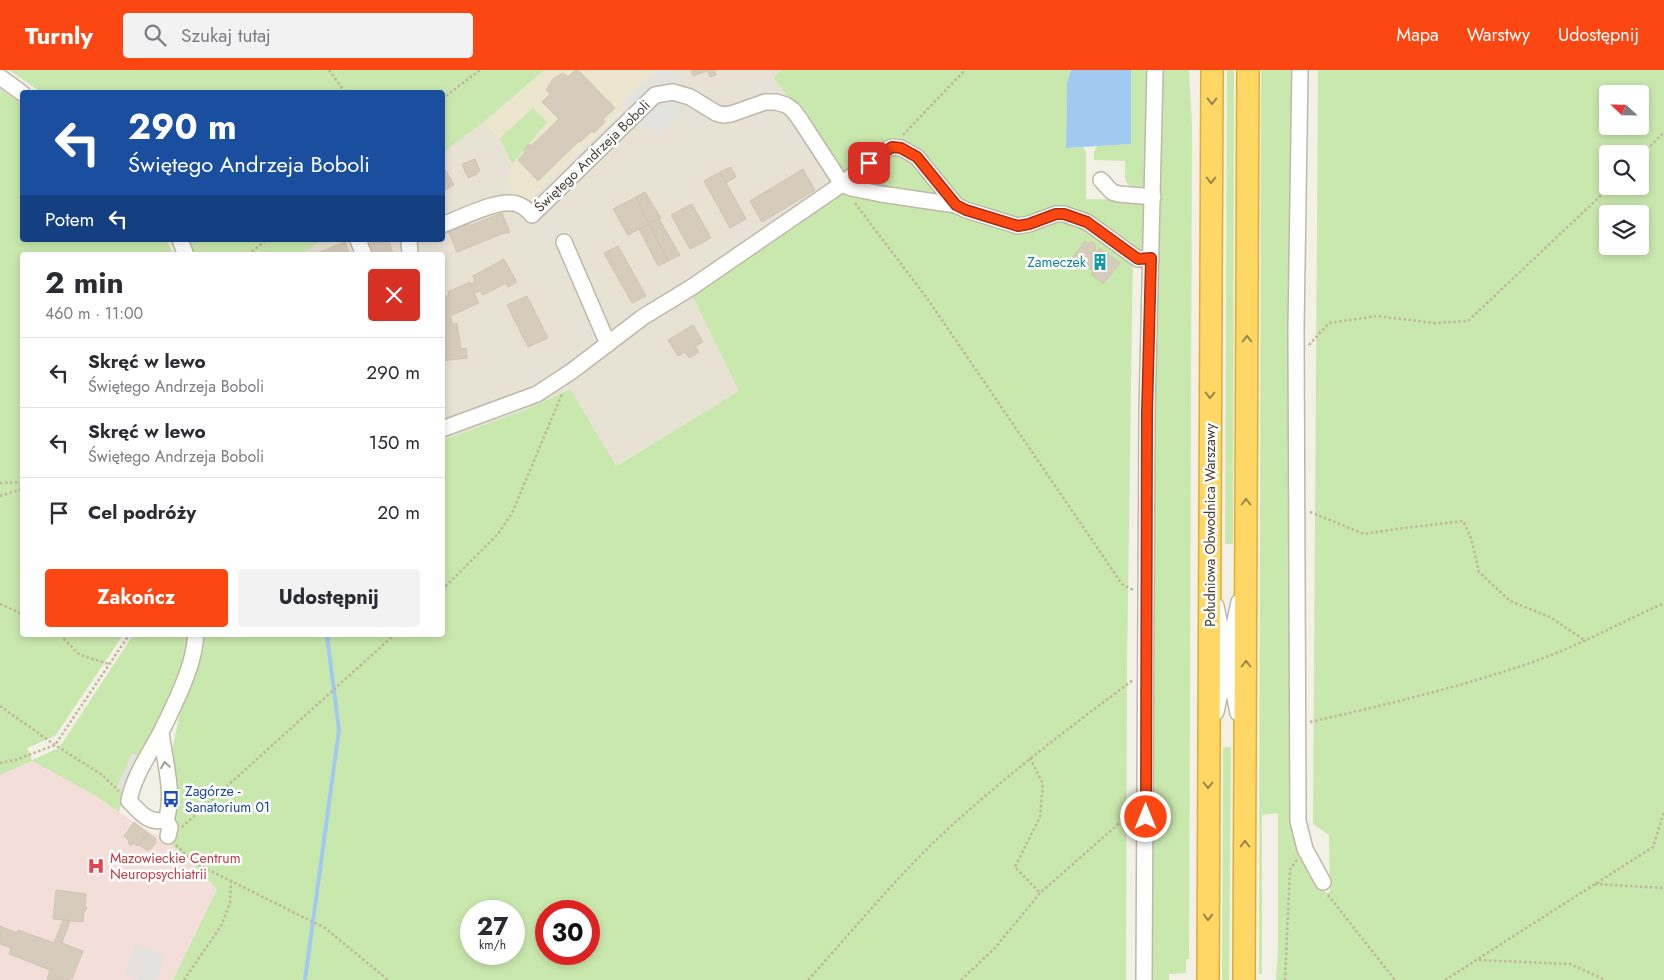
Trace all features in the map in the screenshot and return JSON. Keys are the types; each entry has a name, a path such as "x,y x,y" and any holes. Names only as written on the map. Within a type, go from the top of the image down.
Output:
{"highway":[{"name":"Południowa Obwodnica Warszawy","path":"1208,980 1212,70"},
{"path":"1244,980 1248,70"}],"street":[{"path":"1144,980 1147,413 1155,70"},
{"path":"1300,70 1297,359 1298,821 1306,849 1323,882"},
{"path":"0,77 20,92"},
{"name":"Świętego Andrzeja Boboli","path":"445,224 500,203 518,204 526,208 532,215 655,95 674,92 690,97 716,114 723,115 765,102 776,102 786,105 793,110 801,121 842,184"},
{"path":"445,428 537,394 572,371 643,317 692,287 842,184 882,152 892,147 901,148 917,157 956,205"},
{"path":"1101,180 1112,192 1153,197"},
{"path":"842,184 851,188 881,194 956,205 966,210 1018,226 1056,214 1070,215 1087,222 1138,259 1151,258"},
{"path":"564,242 608,344"},
{"path":"1209,572 1245,747"},
{"path":"1208,746 1246,572"},
{"path":"166,820 157,822 148,819 129,801 132,788 146,757 161,732 178,694 192,659 196,637"},
{"path":"161,732 170,795 166,820 170,827 168,836"}],"path":[{"path":"329,70 344,90"},
{"path":"445,96 480,70"},
{"path":"892,147 965,70"},
{"path":"1649,148 1664,132"},
{"path":"842,184 929,301 1122,584 1146,598"},
{"path":"1297,359 1330,323 1377,316 1435,323 1468,321 1601,195"},
{"path":"252,252 264,242"},
{"path":"445,587 498,534 512,513 572,371"},
{"path":"0,482 20,482"},
{"path":"0,496 20,490"},
{"path":"1298,507 1364,534 1463,521 1471,538 1479,572 1510,601 1550,616 1586,641"},
{"path":"1298,725 1403,701 1533,662 1586,641 1664,603"},
{"path":"0,604 20,613"},
{"path":"62,637 80,655 109,664"},
{"path":"0,763 15,760 55,745 128,637"},
{"path":"388,980 325,928 195,863 168,836 186,825 392,637"},
{"path":"808,980 925,852 977,803 1030,758 1147,669"},
{"path":"0,706 55,745 101,774 129,801"},
{"path":"1030,758 1043,784 1040,817 1015,867 1040,893"},
{"path":"961,980 994,949 1040,893 1146,799"},
{"path":"1445,980 1653,847 1664,812"},
{"path":"1285,980 1290,869 1306,849"},
{"path":"184,980 221,926 230,903 231,882"},
{"path":"1323,882 1326,893 1395,980"},
{"path":"1593,884 1664,888"},
{"path":"1477,960 1570,964 1606,980"}],"shaded area":[{"path":"544,70 657,70 623,103 626,106 527,202 508,184 512,164 500,138 484,122"},
{"path":"657,70 782,70 773,77 854,186 739,391 615,466 569,389 527,409 445,439 445,252 305,252 319,242 445,242 445,151 484,122 500,138 528,201 626,107 622,103"},
{"path":"657,70 673,70 682,79 668,93 685,110 657,137 622,103"},
{"path":"132,753 141,757 125,792 117,788"},
{"name":"Mazowieckie Centrum Neuropsychiatrii","path":"32,761 91,793 139,826 169,842 217,889 173,980 0,980 0,775"},
{"path":"135,944 165,956 157,980 139,980 125,975"}],"green space":[{"path":"9,70 544,70 484,122 445,151 445,90 38,90"},
{"path":"782,70 1071,70 1067,83 1066,148 1083,147 1086,152 1086,199 1141,200 1145,202 1146,249 1133,250 1127,666 1126,980 173,980 217,889 169,842 175,825 171,755 180,712 199,656 202,637 445,637 445,439 527,409 570,389 616,466 739,391 693,297 854,186 773,77"},
{"path":"1131,70 1150,70 1148,185 1139,190 1129,186 1127,183 1125,161 1094,160 1094,152 1097,146 1131,144"},
{"path":"1163,70 1189,70 1192,125 1189,959 1186,959 1186,973 1169,974 1169,980 1149,980 1154,348"},
{"path":"1227,70 1234,70 1233,544 1225,544"},
{"path":"1261,70 1294,70 1298,842 1305,867 1326,893 1330,892 1329,835 1313,824 1318,70 1664,70 1664,980 1276,980 1278,948 1278,813 1262,815 1262,974 1259,974"},
{"path":"0,89 20,103 20,242 168,242 172,252 20,252 20,637 122,637 55,736 27,748 32,760 59,748 132,637 188,637 183,666 159,724 141,757 132,754 117,788 125,792 119,812 91,793 32,761 0,775"},
{"path":"533,108 547,122 512,164 500,138"},
{"path":"189,242 319,242 305,252 194,252"},
{"path":"1223,747 1231,747 1229,980 1222,980"}],"water":[{"path":"1071,70 1131,70 1131,144 1066,148 1067,83"}],"building":[{"path":"575,70 578,70 615,108 603,119 605,122 594,133 592,131 579,141 538,181 518,160 529,144 531,146 559,119 542,102 550,94 546,90 553,79 563,73 568,77"},
{"path":"691,70 715,70 716,75 710,77 707,71 693,76"},
{"path":"475,159 480,171 477,172 478,174 468,178 462,164"},
{"path":"731,167 736,177 726,183 720,172"},
{"path":"445,169 454,185 445,190"},
{"path":"803,169 815,190 762,222 750,201"},
{"path":"720,172 746,219 730,228 704,181"},
{"path":"645,192 661,218 649,224 636,197"},
{"path":"636,197 649,224 628,235 613,209"},
{"path":"692,204 711,238 690,249 671,215"},
{"path":"502,213 509,233 504,233 457,252 448,230 468,222 469,226"},
{"path":"659,219 680,255 668,261 649,224"},
{"path":"649,224 668,261 658,266 639,229"},
{"name":"Zameczek","path":"1085,241 1094,243 1097,252 1100,248 1120,263 1103,284 1091,274 1093,271 1073,257"},
{"path":"345,242 349,252 320,252"},
{"path":"368,242 389,242 393,252 373,252"},
{"path":"618,246 646,296 632,303 604,253"},
{"path":"504,259 517,282 508,287 506,283 483,295 480,291 474,293 479,303 450,316 453,324 457,323 461,349 466,348 467,358 445,361 445,297 449,295 448,292 470,282 470,284 475,282 473,276"},
{"path":"527,296 548,338 528,347 507,305"},
{"path":"693,325 703,342 695,346 699,352 689,358 685,352 678,356 668,340"},
{"path":"134,822 148,833 138,846 133,843 131,846 128,843 129,840 124,836"},
{"path":"148,833 156,839 156,842 148,851 139,845"},
{"path":"56,890 86,894 85,906 87,908 84,913 83,922 53,919"},
{"path":"63,920 70,921 62,943 83,951 72,979 47,980 50,970 9,954 11,948 0,944 0,926 17,933 18,930 54,943"}],"waterway":[{"path":"305,980 339,730 327,637"}],"place":[{"name":"Zameczek","path":"1100,262"},
{"name":"Zagórze - Sanatorium 01","path":"171,799"},
{"name":"Mazowieckie Centrum Neuropsychiatrii","path":"96,866"}],"route":[{"path":"869,163 882,152 892,147 901,148 917,157 956,205 966,210 1018,226 1056,214 1076,217 1087,222 1138,259 1151,258 1147,413 1146,817"}]}
